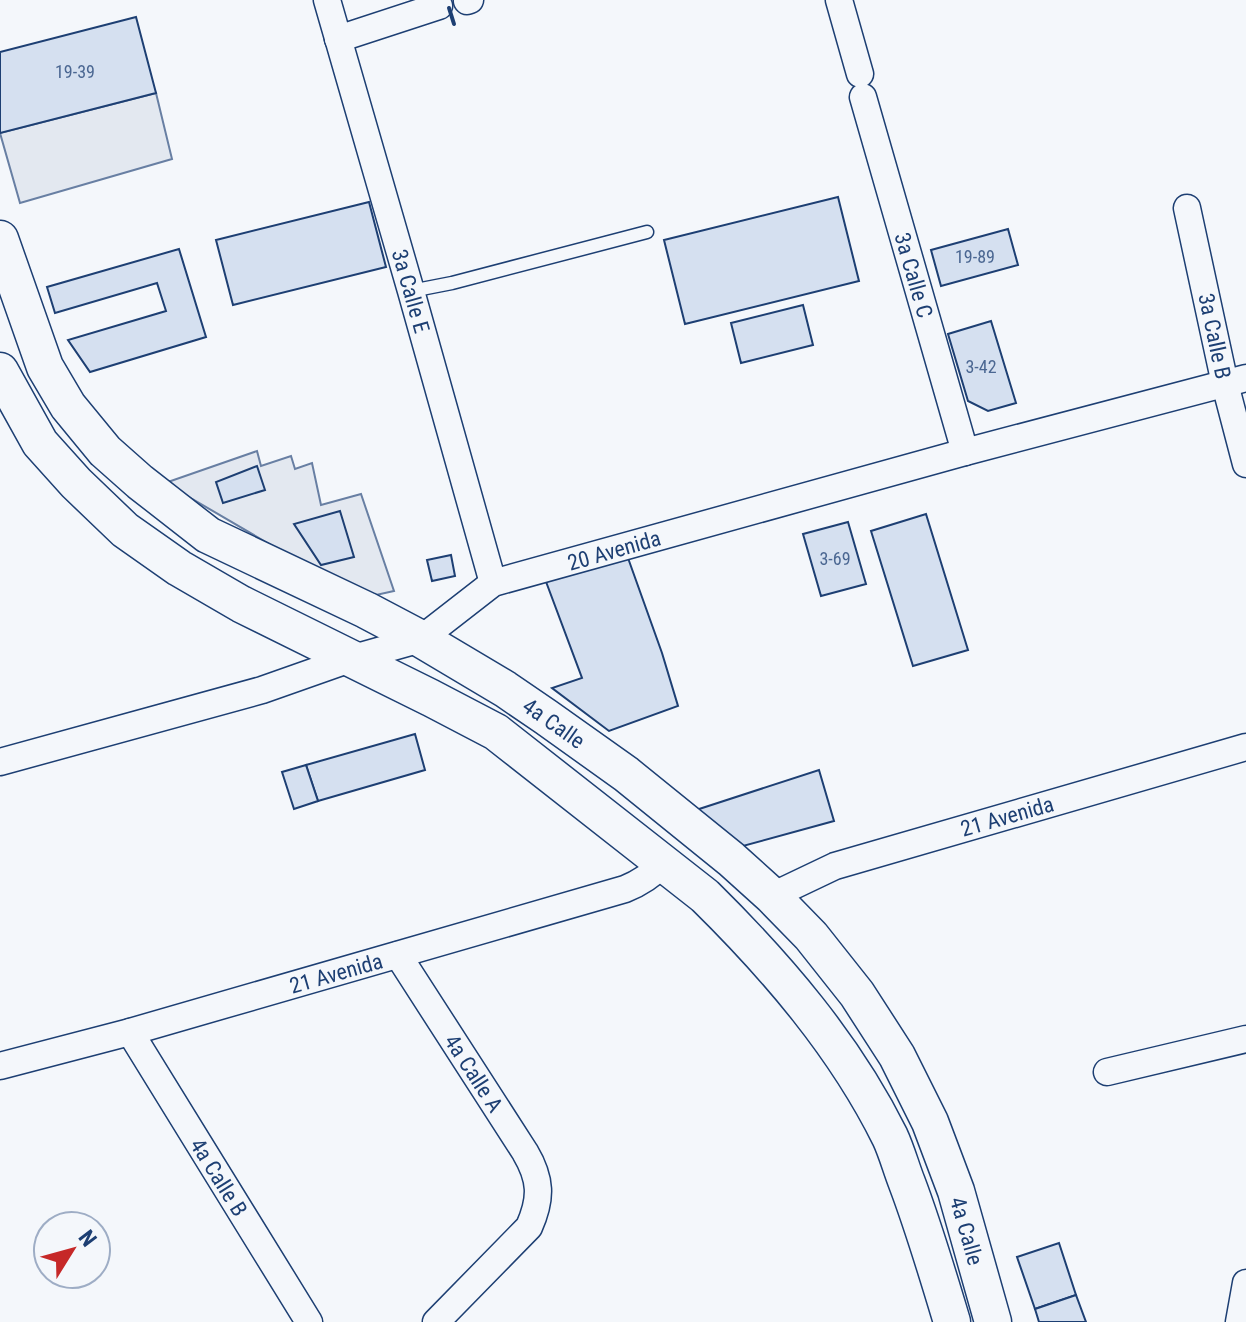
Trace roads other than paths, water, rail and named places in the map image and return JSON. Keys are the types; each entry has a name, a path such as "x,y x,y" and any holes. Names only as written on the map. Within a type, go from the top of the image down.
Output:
{"main road":[{"name":"4a Calle","path":"0,239 45,367 68,406 105,451 140,482 208,535 366,610 505,689 586,745 731,859 811,936 857,994 897,1056 930,1122 956,1191 993,1322"},
{"name":"4a Calle","path":"0,371 40,443 125,530 179,568 241,604 496,732 664,863 731,921 820,1024 859,1079 891,1140 916,1207 952,1322"}],"street":[{"name":"3a Calle E","path":"327,0 493,583"},
{"name":"3a Calle C","path":"839,0 965,452"},
{"path":"338,39 439,6"},
{"name":"3a Calle B","path":"1187,208 1236,381 1246,464"},
{"name":"20 Avenida","path":"0,762 262,690 350,659 421,639 493,583 965,452 1236,381"},
{"name":"21 Avenida","path":"772,896 835,866 1246,747"},
{"name":"21 Avenida","path":"0,1066 130,1032 625,889 641,882 664,863"},
{"name":"4a Calle A","path":"398,955 525,1152 538,1181 539,1197 529,1227 436,1322"},
{"name":"4a Calle B","path":"130,1032 309,1322"},
{"path":"1107,1072 1246,1039"},
{"path":"1239,1322 1246,1283"}],"lane":[{"path":"411,291 647,232"}]}
